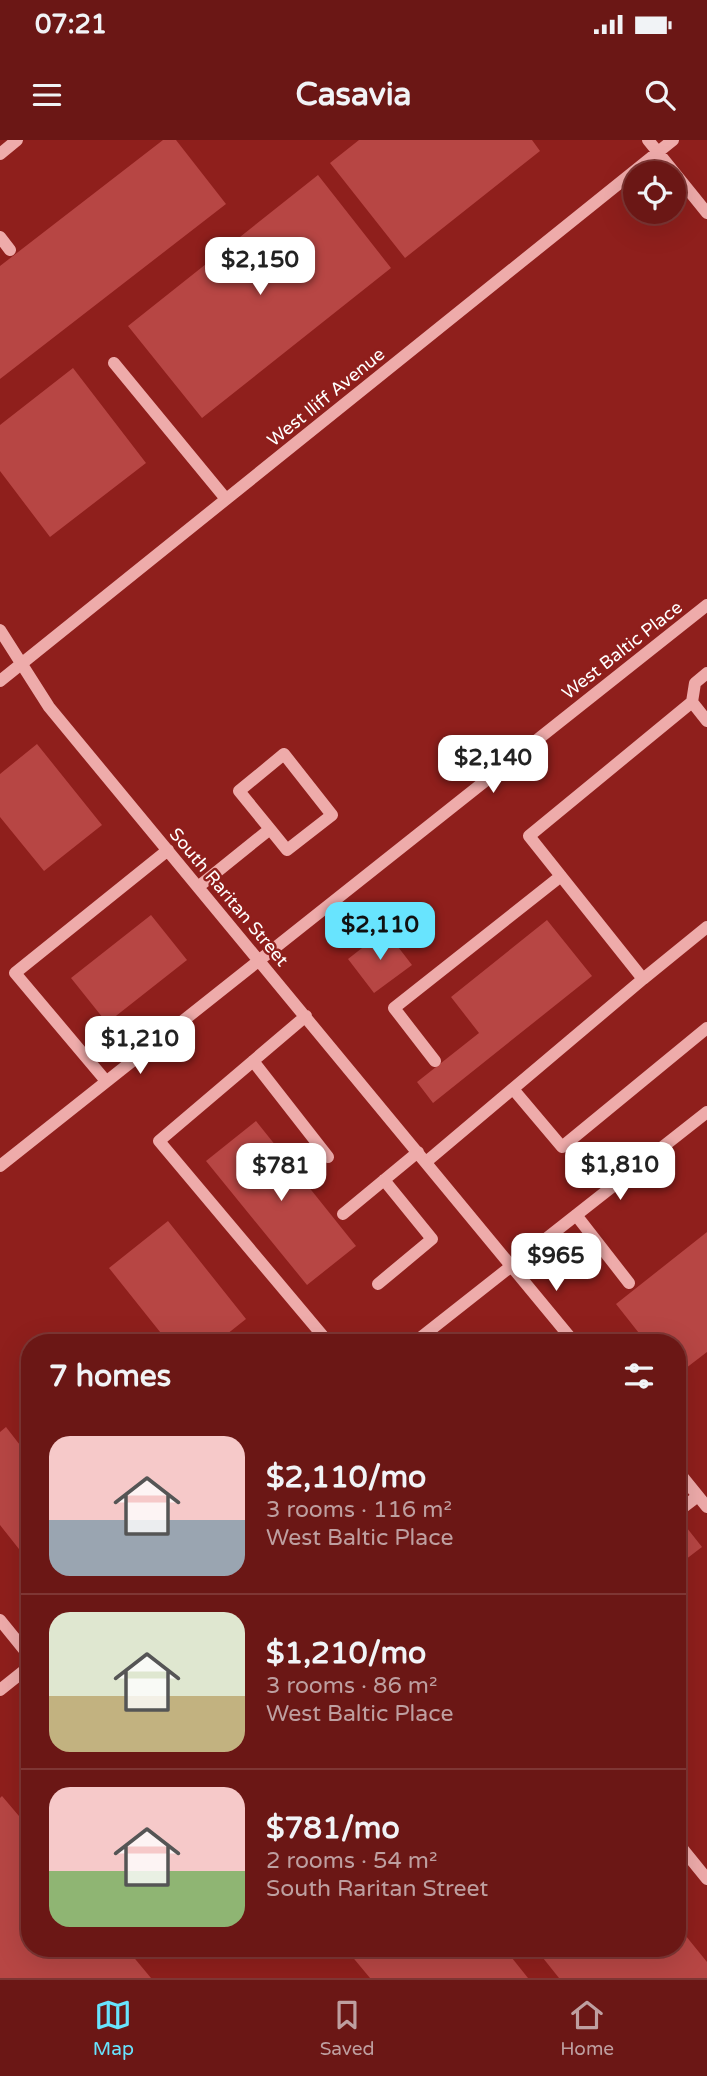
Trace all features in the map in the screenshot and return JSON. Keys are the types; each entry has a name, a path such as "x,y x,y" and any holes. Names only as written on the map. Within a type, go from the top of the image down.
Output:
{"street":[{"path":"0,154 18,140"},
{"path":"648,140 707,213"},
{"name":"West Iliff Avenue","path":"0,681 673,140"},
{"path":"0,237 10,250"},
{"path":"114,363 226,499"},
{"name":"West Baltic Place","path":"0,1166 707,605"},
{"name":"South Raritan Street","path":"0,630 49,707 568,1334"},
{"path":"643,979 529,836 692,702 695,683 707,673"},
{"path":"692,702 707,720"},
{"path":"284,754 332,815 287,850 270,829 239,791 284,754"},
{"path":"198,887 270,829"},
{"path":"106,1081 15,973 167,850"},
{"path":"435,1061 394,1008 561,876"},
{"path":"343,1214 384,1180 422,1157 513,1089 707,927"},
{"path":"306,1016 159,1141 321,1334"},
{"path":"513,1089 562,1147 707,1028"},
{"path":"253,1061 328,1157"},
{"path":"425,1334 707,1112"},
{"path":"378,1283 432,1239 384,1180"},
{"path":"576,1215 629,1283"},
{"path":"686,1481 707,1507"},
{"path":"686,1505 698,1496"},
{"path":"0,1620 21,1646"},
{"path":"0,1690 21,1673"},
{"path":"686,1853 707,1879"}],"building":[{"path":"163,140 176,140 226,204 0,379 0,266"},
{"path":"359,140 532,140 540,151 405,258 330,163"},
{"path":"318,175 391,268 202,418 128,326"},
{"path":"73,368 146,463 50,537 0,471 0,425"},
{"path":"37,744 102,825 44,871 0,817 0,774"},
{"path":"151,915 187,960 107,1023 71,978"},
{"path":"547,920 592,976 433,1103 417,1082 479,1033 451,997"},
{"path":"385,930 412,965 374,993 348,959"},
{"path":"256,1121 356,1246 307,1285 206,1161"},
{"path":"168,1221 246,1319 227,1334 162,1334 109,1268"},
{"path":"707,1232 707,1352 686,1368 686,1334 640,1334 616,1304"},
{"path":"6,1427 21,1446 21,1552 0,1525 0,1432"},
{"path":"686,1527 702,1547 686,1559"},
{"path":"2,1796 21,1818 21,1957 134,1957 151,1978 0,1978"},
{"path":"686,1936 707,1962 707,1978 559,1978 542,1957 686,1957"},
{"path":"352,1957 511,1957 528,1978 370,1978"}]}
